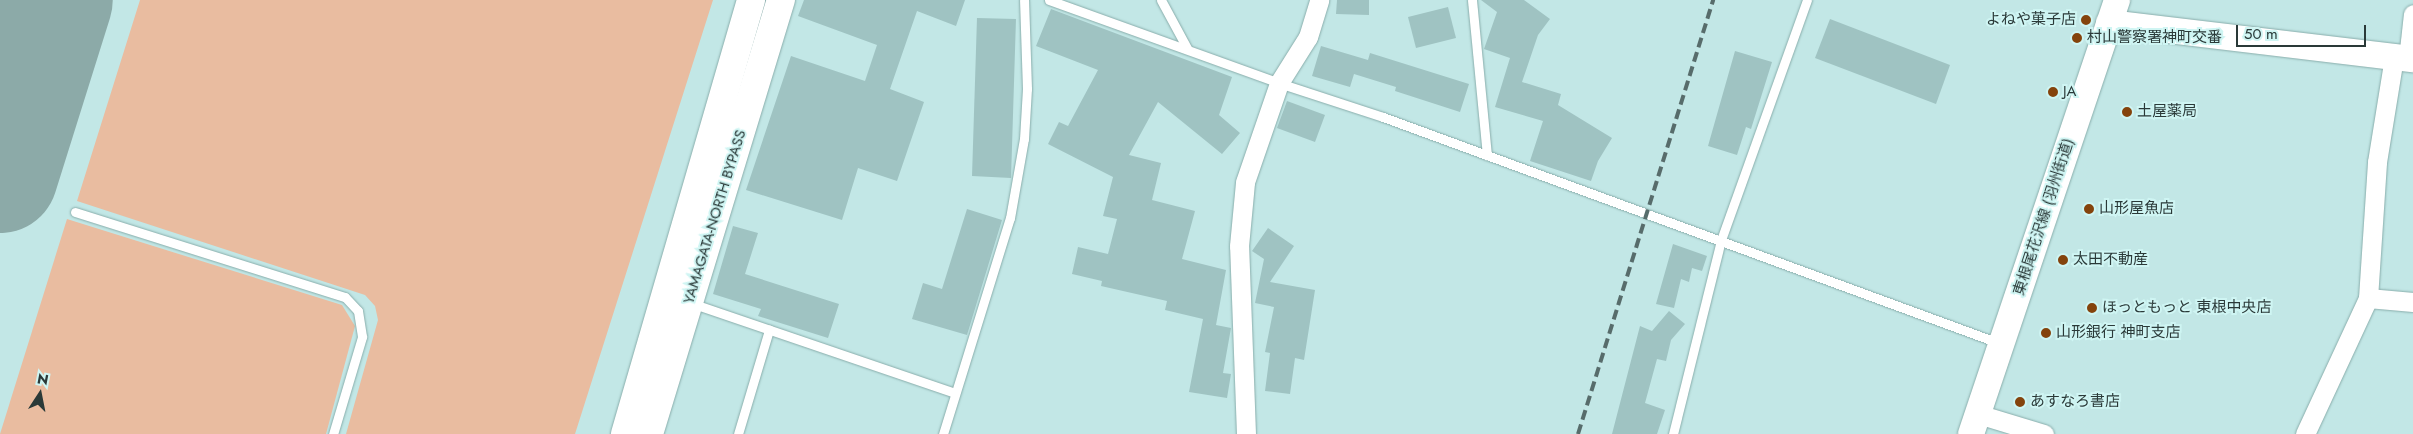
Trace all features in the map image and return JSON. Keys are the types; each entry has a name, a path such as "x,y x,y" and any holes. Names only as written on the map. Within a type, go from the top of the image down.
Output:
{"highway":[{"name":"YAMAGATA-NORTH BYPASS","path":"625,434 751,0"},
{"name":"YAMAGATA-NORTH BYPASS","path":"649,434 781,0"}],"main road":[{"path":"2113,11 2405,58"},
{"name":"東根尾花沢線 (羽州街道)","path":"1975,424 2113,11"}],"street":[{"path":"1246,434 1240,214 1253,153 1279,83 1308,37 1319,0"},
{"path":"2304,434 2368,298 2377,162 2405,58 2413,14"},
{"path":"2368,298 2413,302"},
{"path":"1975,424 2044,434"}],"lane":[{"path":"943,434 1010,218 1024,140 1027,90 1024,0"},
{"path":"1049,0 1187,48 1279,83 1488,155 2002,344"},
{"path":"1160,0 1187,48"},
{"path":"1472,0 1488,155"},
{"path":"1673,434 1721,240 1807,0"},
{"path":"75,212 345,297 358,311 362,337 333,434"},
{"path":"689,302 955,393"},
{"path":"738,434 769,330"}],"shaded area":[{"path":"140,0 713,0 575,434 346,434 378,320 375,306 365,295 77,201"},
{"path":"67,219 342,305 355,326 326,434 0,434"}],"building":[{"path":"804,0 965,0 956,26 917,11 890,89 924,102 897,181 858,168 842,220 746,190 791,56 865,81 877,45 798,16"},
{"path":"1337,0 1369,0 1369,15 1336,14"},
{"path":"1481,0 1524,0 1550,19 1538,35 1522,82 1561,94 1558,105 1612,138 1598,161 1591,181 1530,161 1543,121 1495,107 1510,58 1484,49 1497,12"},
{"path":"1448,7 1456,38 1416,48 1408,17"},
{"path":"1051,9 1232,77 1219,115 1240,133 1222,154 1158,102 1129,155 1161,163 1152,200 1195,211 1182,259 1226,270 1216,325 1231,328 1223,373 1231,374 1227,398 1189,392 1203,319 1165,310 1167,301 1101,286 1102,281 1072,274 1078,247 1108,254 1117,219 1103,216 1113,177 1048,144 1059,122 1068,126 1098,70 1036,46"},
{"path":"977,18 1016,19 1011,178 972,176"},
{"path":"1830,19 1950,65 1936,104 1815,58"},
{"path":"1321,46 1368,60 1370,53 1469,84 1460,112 1395,91 1396,87 1354,74 1350,87 1312,76"},
{"path":"1735,51 1772,62 1751,129 1746,127 1737,155 1708,146"},
{"path":"1287,101 1325,115 1315,142 1277,128"},
{"path":"967,209 1002,220 967,335 912,319 923,283 942,289"},
{"path":"733,226 758,233 745,274 839,304 828,338 758,316 761,309 713,294"},
{"path":"1268,228 1294,246 1270,282 1315,290 1304,360 1295,358 1290,394 1265,391 1270,353 1265,352 1274,307 1255,303 1264,259 1252,251"},
{"path":"1673,244 1707,256 1702,271 1692,268 1689,282 1681,279 1674,308 1656,304"},
{"path":"1669,311 1685,324 1671,340 1666,361 1657,359 1645,403 1665,410 1657,434 1612,434 1640,326 1652,331"}],"runway":[{"path":"0,175 55,0"}],"railway":[{"path":"1578,434 1713,0"}],"place":[{"name":"よねや菓子店","path":"2086,20"},
{"name":"村山警察署神町交番","path":"2077,38"},
{"name":"JA","path":"2053,92"},
{"name":"土屋薬局","path":"2127,112"},
{"name":"山形屋魚店","path":"2089,209"},
{"name":"太田不動産","path":"2063,260"},
{"name":"ほっともっと 東根中央店","path":"2092,308"},
{"name":"山形銀行 神町支店","path":"2046,333"},
{"name":"あすなろ書店","path":"2020,402"}]}
